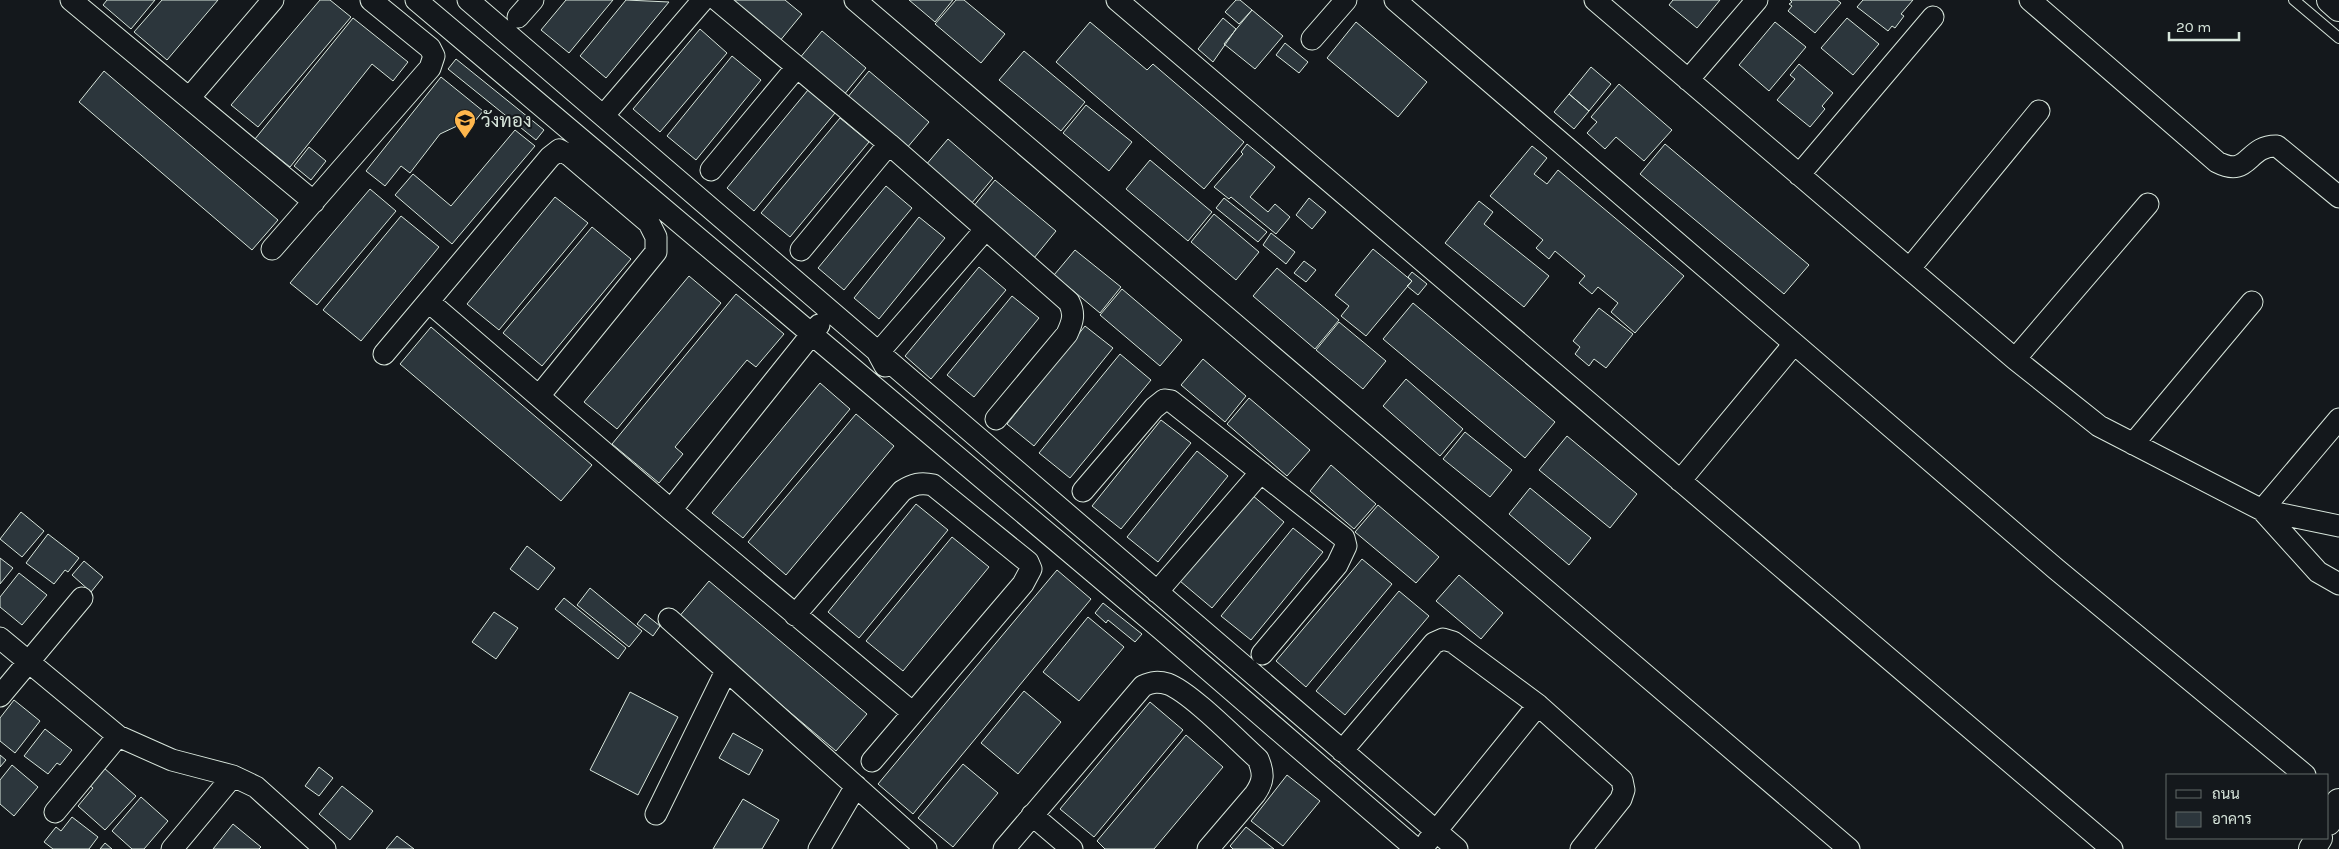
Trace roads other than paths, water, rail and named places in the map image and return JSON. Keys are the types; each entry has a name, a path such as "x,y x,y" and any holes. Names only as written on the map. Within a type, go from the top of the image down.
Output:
{"street":[{"path":"71,0 314,202"},
{"path":"190,98 273,0"},
{"path":"272,249 430,68 434,56 430,48 372,0"},
{"path":"416,0 1169,636 1416,849"},
{"path":"468,0 1457,849"},
{"path":"518,17 533,0"},
{"path":"604,115 702,0"},
{"path":"717,0 889,144 1069,302 1074,311 1074,321 1067,334 996,419"},
{"path":"855,0 1849,849"},
{"path":"1117,0 2112,849"},
{"path":"1312,39 1346,0"},
{"path":"1395,0 1533,116 1794,344 2056,568 2304,774"},
{"path":"1594,0 2015,359 2099,426 2262,510 2339,526"},
{"path":"1688,80 1757,0"},
{"path":"2030,0 2217,162 2229,168 2236,168 2257,151 2267,146 2278,146 2339,197"},
{"path":"2330,0 2339,8"},
{"path":"1799,175 1933,17"},
{"path":"711,170 796,68"},
{"path":"1910,268 2039,111"},
{"path":"801,250 889,144"},
{"path":"384,354 550,157 559,150 569,155 649,223 656,237 656,252 539,396"},
{"path":"2015,359 2148,204"},
{"path":"878,353 985,230"},
{"path":"429,302 671,510 913,713"},
{"path":"2133,444 2252,302"},
{"path":"671,510 830,312"},
{"path":"1680,481 1794,344"},
{"path":"878,353 911,418"},
{"path":"1084,491 1154,408 1164,400 1170,401 1344,538 1346,546 1344,555 1337,565 1262,654"},
{"path":"2262,510 2339,419"},
{"path":"1157,592 1261,472"},
{"path":"795,615 902,491 911,485 923,482 934,485 1028,562 1031,569 1023,584 872,761"},
{"path":"2262,510 2318,572 2339,584"},
{"path":"0,696 82,598"},
{"path":"669,619 926,849"},
{"path":"0,638 118,736 172,760 233,776 256,787 325,849"},
{"path":"1342,750 1434,643 1443,639 1453,642 1538,705 1622,780 1624,790 1621,799 1580,849"},
{"path":"656,814 726,672"},
{"path":"1004,849 1142,686 1155,681 1170,684 1185,694 1258,759 1264,771 1262,784 1255,794 1208,849"},
{"path":"1422,849 1538,705"},
{"path":"55,812 118,736"},
{"path":"172,849 233,776"},
{"path":"819,849 856,786"},
{"path":"2329,820 2339,802"},
{"path":"1032,815 1072,849"}],"lane":[{"path":"2294,0 2339,38"}],"place":[{"name":"วังทอง","path":"465,139"}]}
